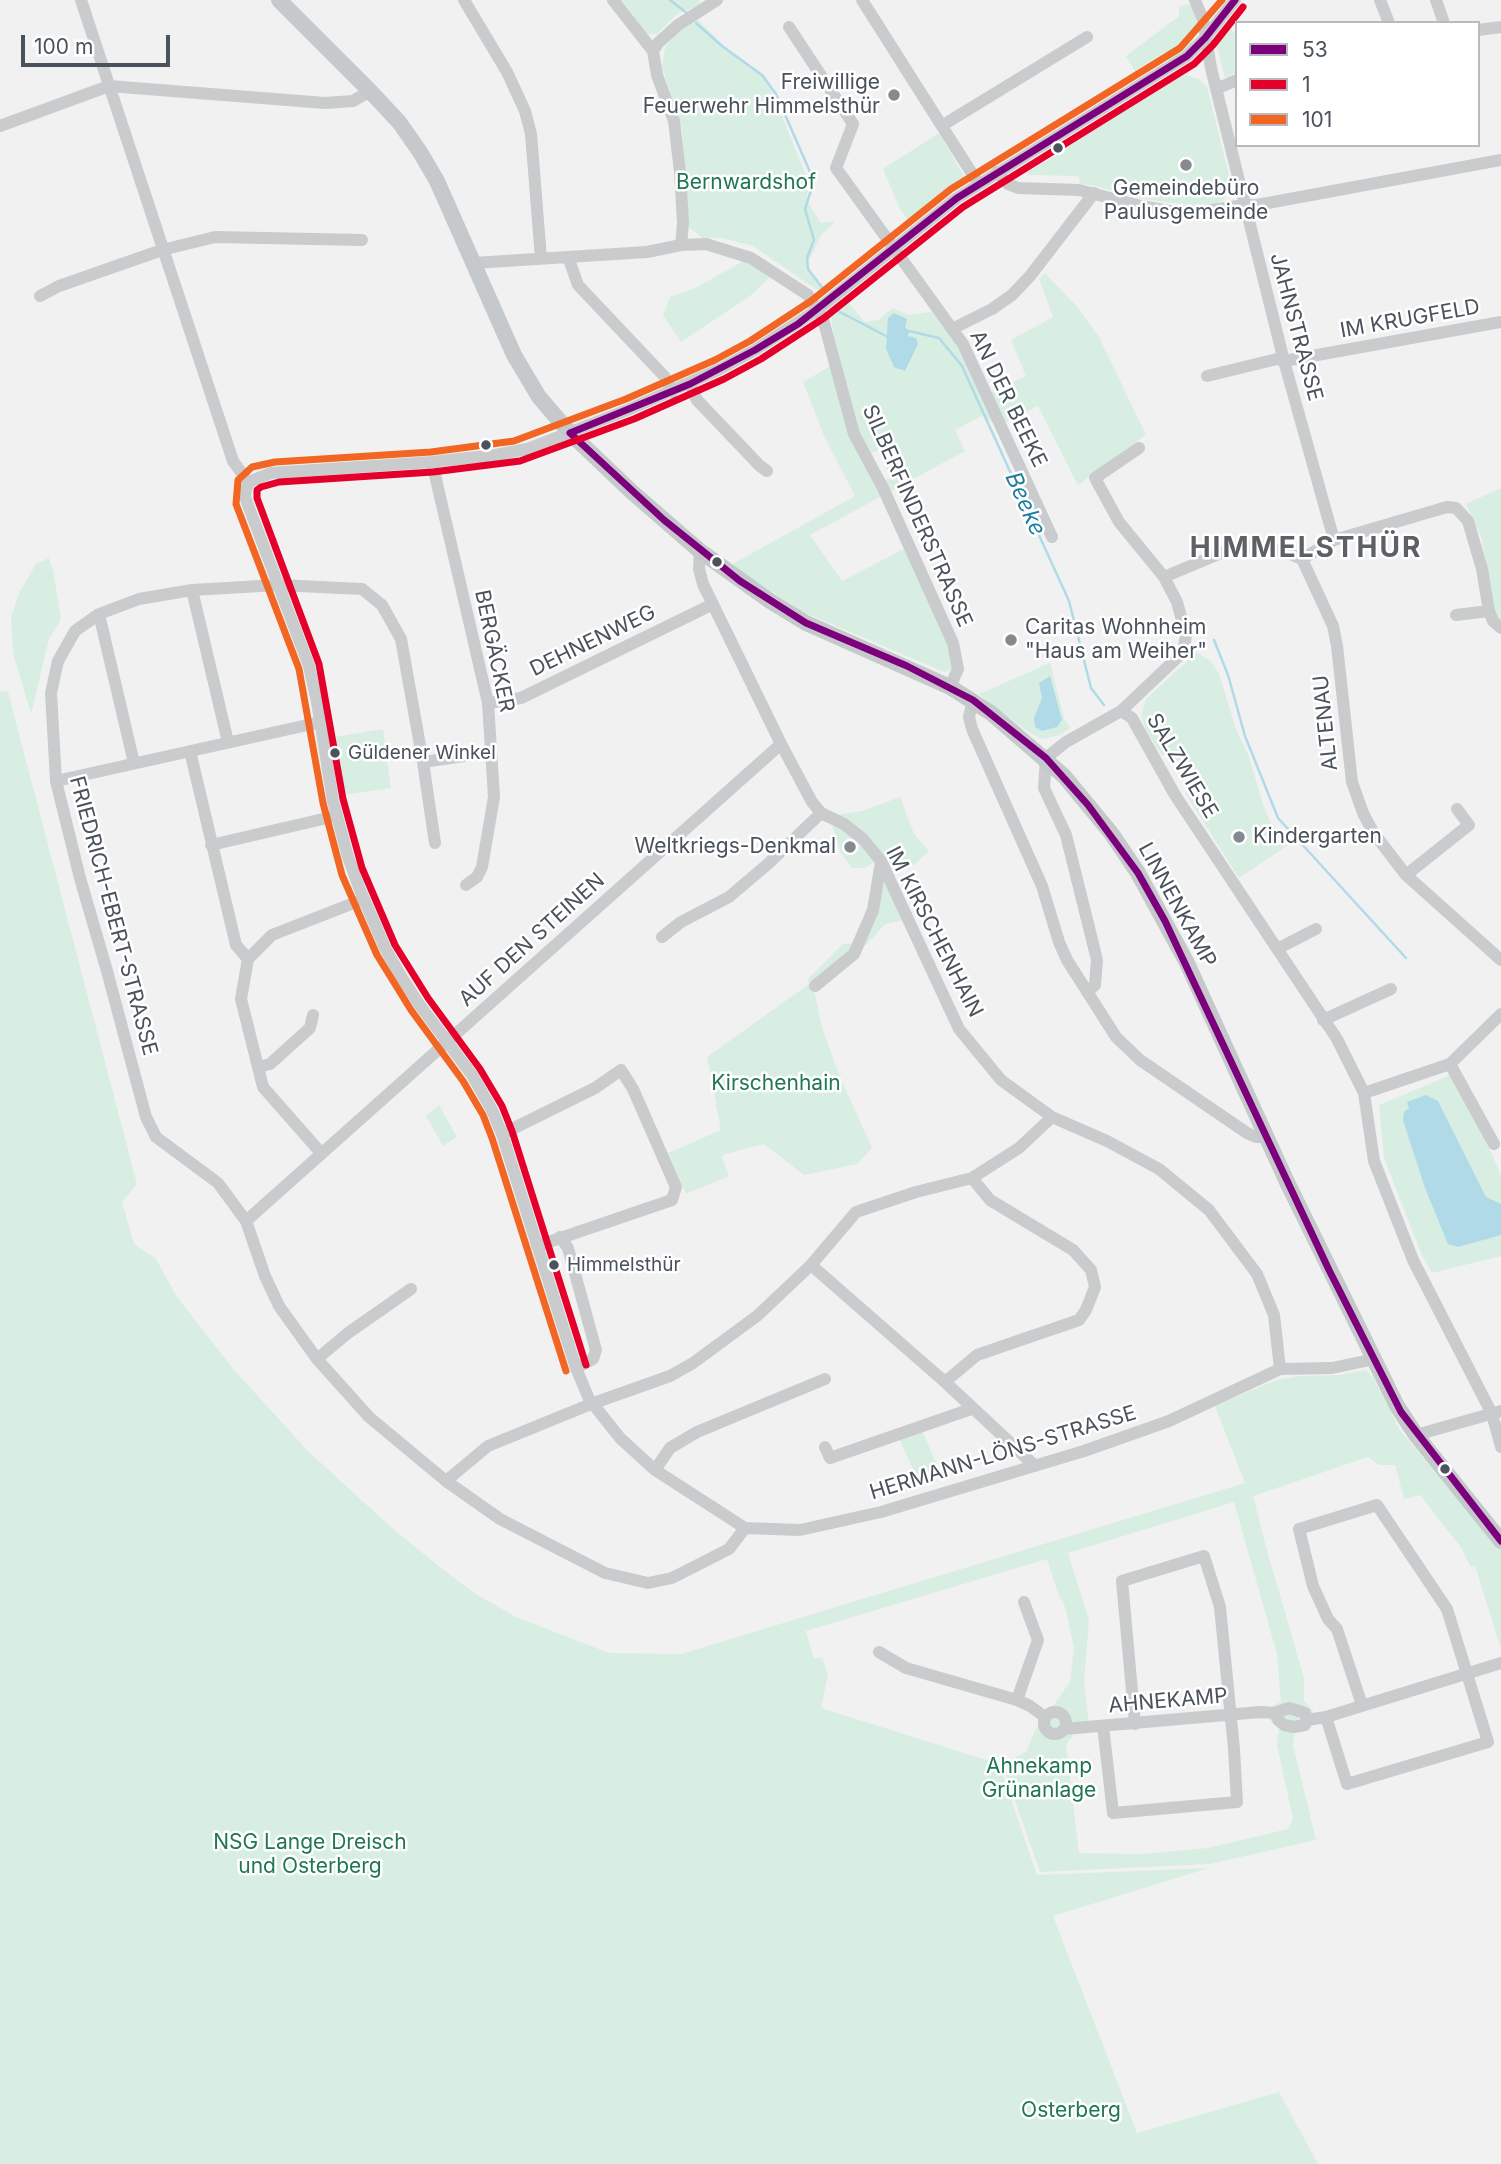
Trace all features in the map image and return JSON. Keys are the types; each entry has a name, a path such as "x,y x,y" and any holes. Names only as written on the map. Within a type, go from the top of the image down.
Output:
{"main road":[{"name":"LINNENKAMP","path":"279,0 399,122 421,152 437,181 514,355 548,410 570,433 700,551 770,601 806,622 950,687 972,700 1046,758 1088,805 1138,873 1187,963 1266,1137 1401,1412 1416,1435 1501,1541"}],"street":[{"path":"81,0 233,461 249,483"},
{"path":"464,0 507,72 525,111 532,146 541,258"},
{"path":"613,0 653,51 657,75 674,121 683,223 681,245"},
{"path":"653,51 678,25 717,0"},
{"path":"862,0 978,183"},
{"name":"JAHNSTRASSE","path":"1195,0 1202,16 1216,89 1284,361 1334,540"},
{"path":"745,1528 655,1470 620,1438 592,1404 576,1368 502,1134 480,1087 419,1004 386,950 350,864 336,816 309,666 246,500 246,491 249,483 260,476 276,472 432,462 517,451 570,433 690,384 755,350 817,310 978,183 1186,56 1205,38 1235,0"},
{"path":"1380,0 1388,21"},
{"path":"1436,0 1443,21"},
{"name":"AN DER BEEKE","path":"789,27 853,124 836,169 967,352 1052,537"},
{"path":"1480,30 1501,27"},
{"path":"943,125 1087,37"},
{"path":"1216,89 1235,81"},
{"path":"0,126 108,86 325,103 353,101 370,91"},
{"path":"997,172 1008,184 1018,188 1094,192 1141,206 1169,211 1200,212 1257,205 1501,160"},
{"path":"953,329 992,309 1012,295 1030,276 1094,192"},
{"path":"40,296 59,285 162,250 215,237 362,240"},
{"name":"SILBERFINDERSTRASSE","path":"473,263 647,252 681,245 706,244 751,258 807,295 822,318 855,434 883,488 953,643 958,670 950,687"},
{"path":"568,257 578,285 665,377 672,392"},
{"name":"IM KRUGFELD","path":"1208,376 1277,359 1284,361 1501,322"},
{"path":"690,384 697,400 767,471"},
{"path":"1087,992 1095,985 1097,960 1066,835 1044,788 1046,758 1066,742 1121,711 1178,657 1184,647 1186,635 1177,602 1164,577 1119,522 1095,478 1139,448"},
{"name":"BERGÄCKER","path":"432,462 488,704 494,797 482,867 477,877 466,885"},
{"path":"1164,577 1233,548 1256,545 1280,550 1302,559 1334,540 1447,508 1456,508 1468,521 1476,542 1489,611 1493,621 1501,628"},
{"path":"662,937 681,922 729,897 821,813 812,802 781,744 713,604 699,572 700,551"},
{"name":"ALTENAU","path":"1302,559 1320,594 1335,636 1352,782 1363,813 1373,832 1406,875 1501,960"},
{"name":"FRIEDRICH-EBERT-STRASSE","path":"435,843 401,639 382,605 362,589 278,585 192,590 139,599 99,614 75,631 58,661 51,693 56,781 146,1117 156,1137 218,1183 246,1221 265,1276 279,1306 317,1359 369,1417 446,1481 500,1519 605,1573 648,1583 672,1578 729,1549 745,1528"},
{"path":"192,590 228,742"},
{"name":"DEHNENWEG","path":"488,704 521,698 713,604"},
{"path":"1457,615 1489,611"},
{"path":"99,614 134,763"},
{"path":"972,700 969,717 972,729 1042,886 1059,942 1116,1037 1134,1055 1247,1133 1266,1137"},
{"name":"SALZWIESE","path":"1121,711 1132,718 1175,795 1337,1039 1364,1093 1374,1161 1408,1248 1496,1413 1501,1447"},
{"path":"56,781 321,722"},
{"name":"AUF DEN STEINEN","path":"246,1221 781,744"},
{"path":"190,751 236,945 248,959"},
{"path":"423,762 491,752"},
{"path":"1406,875 1469,825 1457,809"},
{"name":"IM KIRSCHENHAIN","path":"821,813 844,824 863,839 881,862 959,1029 1001,1080 1052,1117 1159,1168 1209,1210 1257,1274 1274,1315 1280,1369"},
{"path":"211,845 336,816"},
{"path":"816,986 854,954 873,910 881,862"},
{"path":"321,1153 263,1087 241,999 248,959 272,935 364,899"},
{"path":"1277,949 1316,929"},
{"path":"1323,1020 1391,989"},
{"path":"1364,1093 1450,1063 1501,1014"},
{"path":"258,1067 270,1063 310,1028 313,1015"},
{"path":"1450,1063 1494,1144"},
{"path":"502,1134 595,1088 621,1070 634,1089 676,1187 672,1200 537,1246"},
{"path":"446,1481 488,1446 670,1376 693,1363 757,1316 811,1265 856,1212 916,1192 972,1178 1019,1148 1052,1117"},
{"path":"946,1382 977,1355 1079,1320 1096,1287 1091,1270 1073,1250 990,1200 972,1178"},
{"path":"560,1237 568,1248 596,1346 593,1359 576,1368"},
{"path":"811,1265 946,1382 971,1409 1035,1466"},
{"path":"317,1359 348,1333 411,1289"},
{"name":"HERMANN-LÖNS-STRASSE","path":"745,1528 800,1530 835,1523 1035,1466 1169,1421 1280,1369 1332,1368 1375,1359"},
{"path":"655,1470 670,1448 697,1432 825,1379"},
{"path":"825,1447 830,1458 971,1409"},
{"path":"1416,1435 1496,1413"},
{"path":"1326,1717 1348,1784 1488,1742 1447,1609 1377,1505 1299,1529 1313,1586 1328,1619 1337,1629 1362,1705"},
{"path":"1103,1726 1113,1813 1237,1802 1220,1607 1204,1556 1122,1581 1135,1724"},
{"path":"1017,1700 1038,1640 1024,1602"},
{"name":"AHNEKAMP","path":"879,1652 906,1668 1017,1700 1045,1717 1053,1712 1062,1714 1066,1723 1064,1729 1260,1712 1275,1713 1284,1725 1294,1727 1305,1725 1307,1720 1326,1717 1501,1663"}],"green space":[{"path":"621,0 698,0 701,5 677,14 657,34 647,34"},
{"path":"1187,4 1192,6 1197,23 1193,42 1170,61 1163,53 1135,71 1126,56 1179,16 1179,7"},
{"name":"Bernwardshof","path":"696,18 725,47 766,77 808,180 807,201 821,223 836,221 821,235 807,265 824,290 817,290 753,246 722,238 702,238 689,227 682,129 662,68 665,48 678,29"},
{"path":"1227,25 1235,34 1235,73 1225,78 1216,43"},
{"path":"1186,75 1199,79 1207,87 1232,188 1223,200 1212,206 1198,206 1142,199 1080,184 1079,176 1028,175 1028,171 1058,155 1074,136 1169,78"},
{"path":"939,133 966,180 911,224 900,209 883,169"},
{"path":"744,261 772,275 750,296 681,342 663,315 670,297 693,289"},
{"path":"1045,273 1078,308 1099,337 1146,435 1078,485 1038,406 999,426 982,416 955,430 965,451 810,535 842,581 904,549 944,632 953,669 944,672 801,611 731,565 855,496 824,436 803,382 834,364 854,434 880,483 891,477 878,450 867,455 855,432 836,352 832,312 847,301 865,322 878,320 893,308 908,315 936,311 963,350 985,395 1026,376 1011,340 1053,317 1039,279"},
{"path":"1501,488 1501,621 1494,615 1482,539 1466,504"},
{"path":"49,558 61,619 49,639 31,714 13,653 11,618 19,593 36,564"},
{"path":"1194,651 1211,661 1219,674 1265,810 1271,823 1291,843 1239,878 1185,793 1192,787 1170,751 1162,756 1141,716 1146,699 1185,663"},
{"path":"1050,663 1064,718 1070,728 1060,735 1042,739 1027,731 979,694"},
{"name":"NSG Lange Dreisch und Osterberg","path":"0,691 8,692 137,1184 122,1202 134,1244 156,1259 177,1297 234,1370 308,1451 393,1529 450,1575 516,1617 609,1653 681,1654 1245,1483 1215,1406 1276,1380 1365,1370 1372,1376 1401,1432 1501,1548 1501,1649 1475,1566 1471,1567 1460,1546 1420,1495 1404,1499 1395,1465 1379,1465 1368,1457 1253,1496 1304,1678 1304,1700 1313,1711 1311,1727 1295,1732 1293,1745 1316,1840 1210,1864 1040,1872 1002,1764 1026,1752 1038,1725 1038,1713 1053,1706 1070,1682 1074,1647 1065,1607 1047,1559 806,1631 814,1659 822,1657 828,1674 821,1708 999,1764 1037,1875 1209,1868 1053,1916 1137,2133 1279,2092 1318,2164 0,2164","holes":["1234,1502 1277,1654 1281,1702 1272,1706 1269,1719 1279,1728 1277,1744 1293,1819 1288,1829 1208,1848 1143,1854 1079,1853 1066,1745 1074,1734 1089,1723 1084,1683 1089,1620 1068,1553"]},
{"path":"383,729 391,788 343,795 338,770 342,769 341,761 337,761 334,737"},
{"path":"900,797 914,834 929,851 914,865 891,871 877,861 864,868 852,868 841,853 832,824 836,815 862,811"},
{"path":"882,869 905,920 885,924 858,952"},
{"name":"Kirschenhain","path":"856,943 853,952 813,986 823,1031 872,1148 857,1164 804,1175 764,1144 725,1154 722,1157 729,1176 686,1194 668,1153 721,1130 707,1057 809,984 808,979 843,944"},
{"path":"1453,1074 1501,1175 1501,1256 1432,1273 1421,1253 1384,1158 1379,1105"},
{"path":"439,1105 457,1137 443,1146 426,1116"},
{"path":"921,1428 939,1470 917,1478 898,1436"}],"water":[{"path":"894,313 907,319 905,327 909,331 908,336 916,338 918,344 905,371 894,367 886,349 888,318"},
{"path":"1050,676 1062,720 1057,727 1042,731 1035,727 1034,718 1042,698 1039,683"},
{"path":"1426,1095 1438,1101 1486,1197 1501,1204 1501,1235 1458,1247 1448,1244 1425,1188 1403,1120 1404,1112 1409,1108 1407,1102"}],"waterway":[{"name":"Beeke","path":"670,0 688,14"},
{"name":"Beeke","path":"696,23 762,75 776,94 814,181 805,209 814,240 807,258 808,269 824,290"},
{"name":"Beeke","path":"838,311 888,337"},
{"name":"Beeke","path":"909,331 939,338 962,366 1069,601 1091,688 1104,705"},
{"path":"1214,640 1228,675 1245,736 1278,818 1406,958"}],"transit line":[{"name":"101","path":"566,1371 483,1115 463,1081 411,1010 377,955 342,875 323,803 299,669 236,504 238,480 252,467 275,462 431,452 514,441 626,399 715,360 750,341 811,301 951,189 1180,48 1222,0"},
{"name":"53","path":"570,433 690,384 798,324 957,198 1187,56 1235,0"},
{"name":"1","path":"586,1365 502,1106 480,1069 428,998 395,945 362,868 343,799 319,664 257,498 257,490 279,482 433,472 520,461 634,419 724,379 761,359 824,318 963,207 1194,64 1243,7"},
{"name":"53","path":"570,433 664,520 740,581 806,623 907,666 973,700 1046,758 1088,805 1138,873 1165,921 1329,1270 1401,1412 1501,1541"}],"place":[{"name":"Freiwillige Feuerwehr Himmelsthür","path":"894,95"},
{"name":"Gemeindebüro Paulusgemeinde","path":"1186,165"},
{"name":"Caritas Wohnheim \"Haus am Weiher\"","path":"1011,640"},
{"name":"Güldener Winkel","path":"335,753"},
{"name":"Kindergarten","path":"1239,837"},
{"name":"Weltkriegs-Denkmal","path":"850,847"},
{"name":"Himmelsthür","path":"554,1265"}],"district":[{"name":"HIMMELSTHÜR","path":"1306,549"}],"park label":[{"name":"Ahnekamp Grünanlage","path":"1039,1779"},
{"name":"Osterberg","path":"1071,2111"}]}
